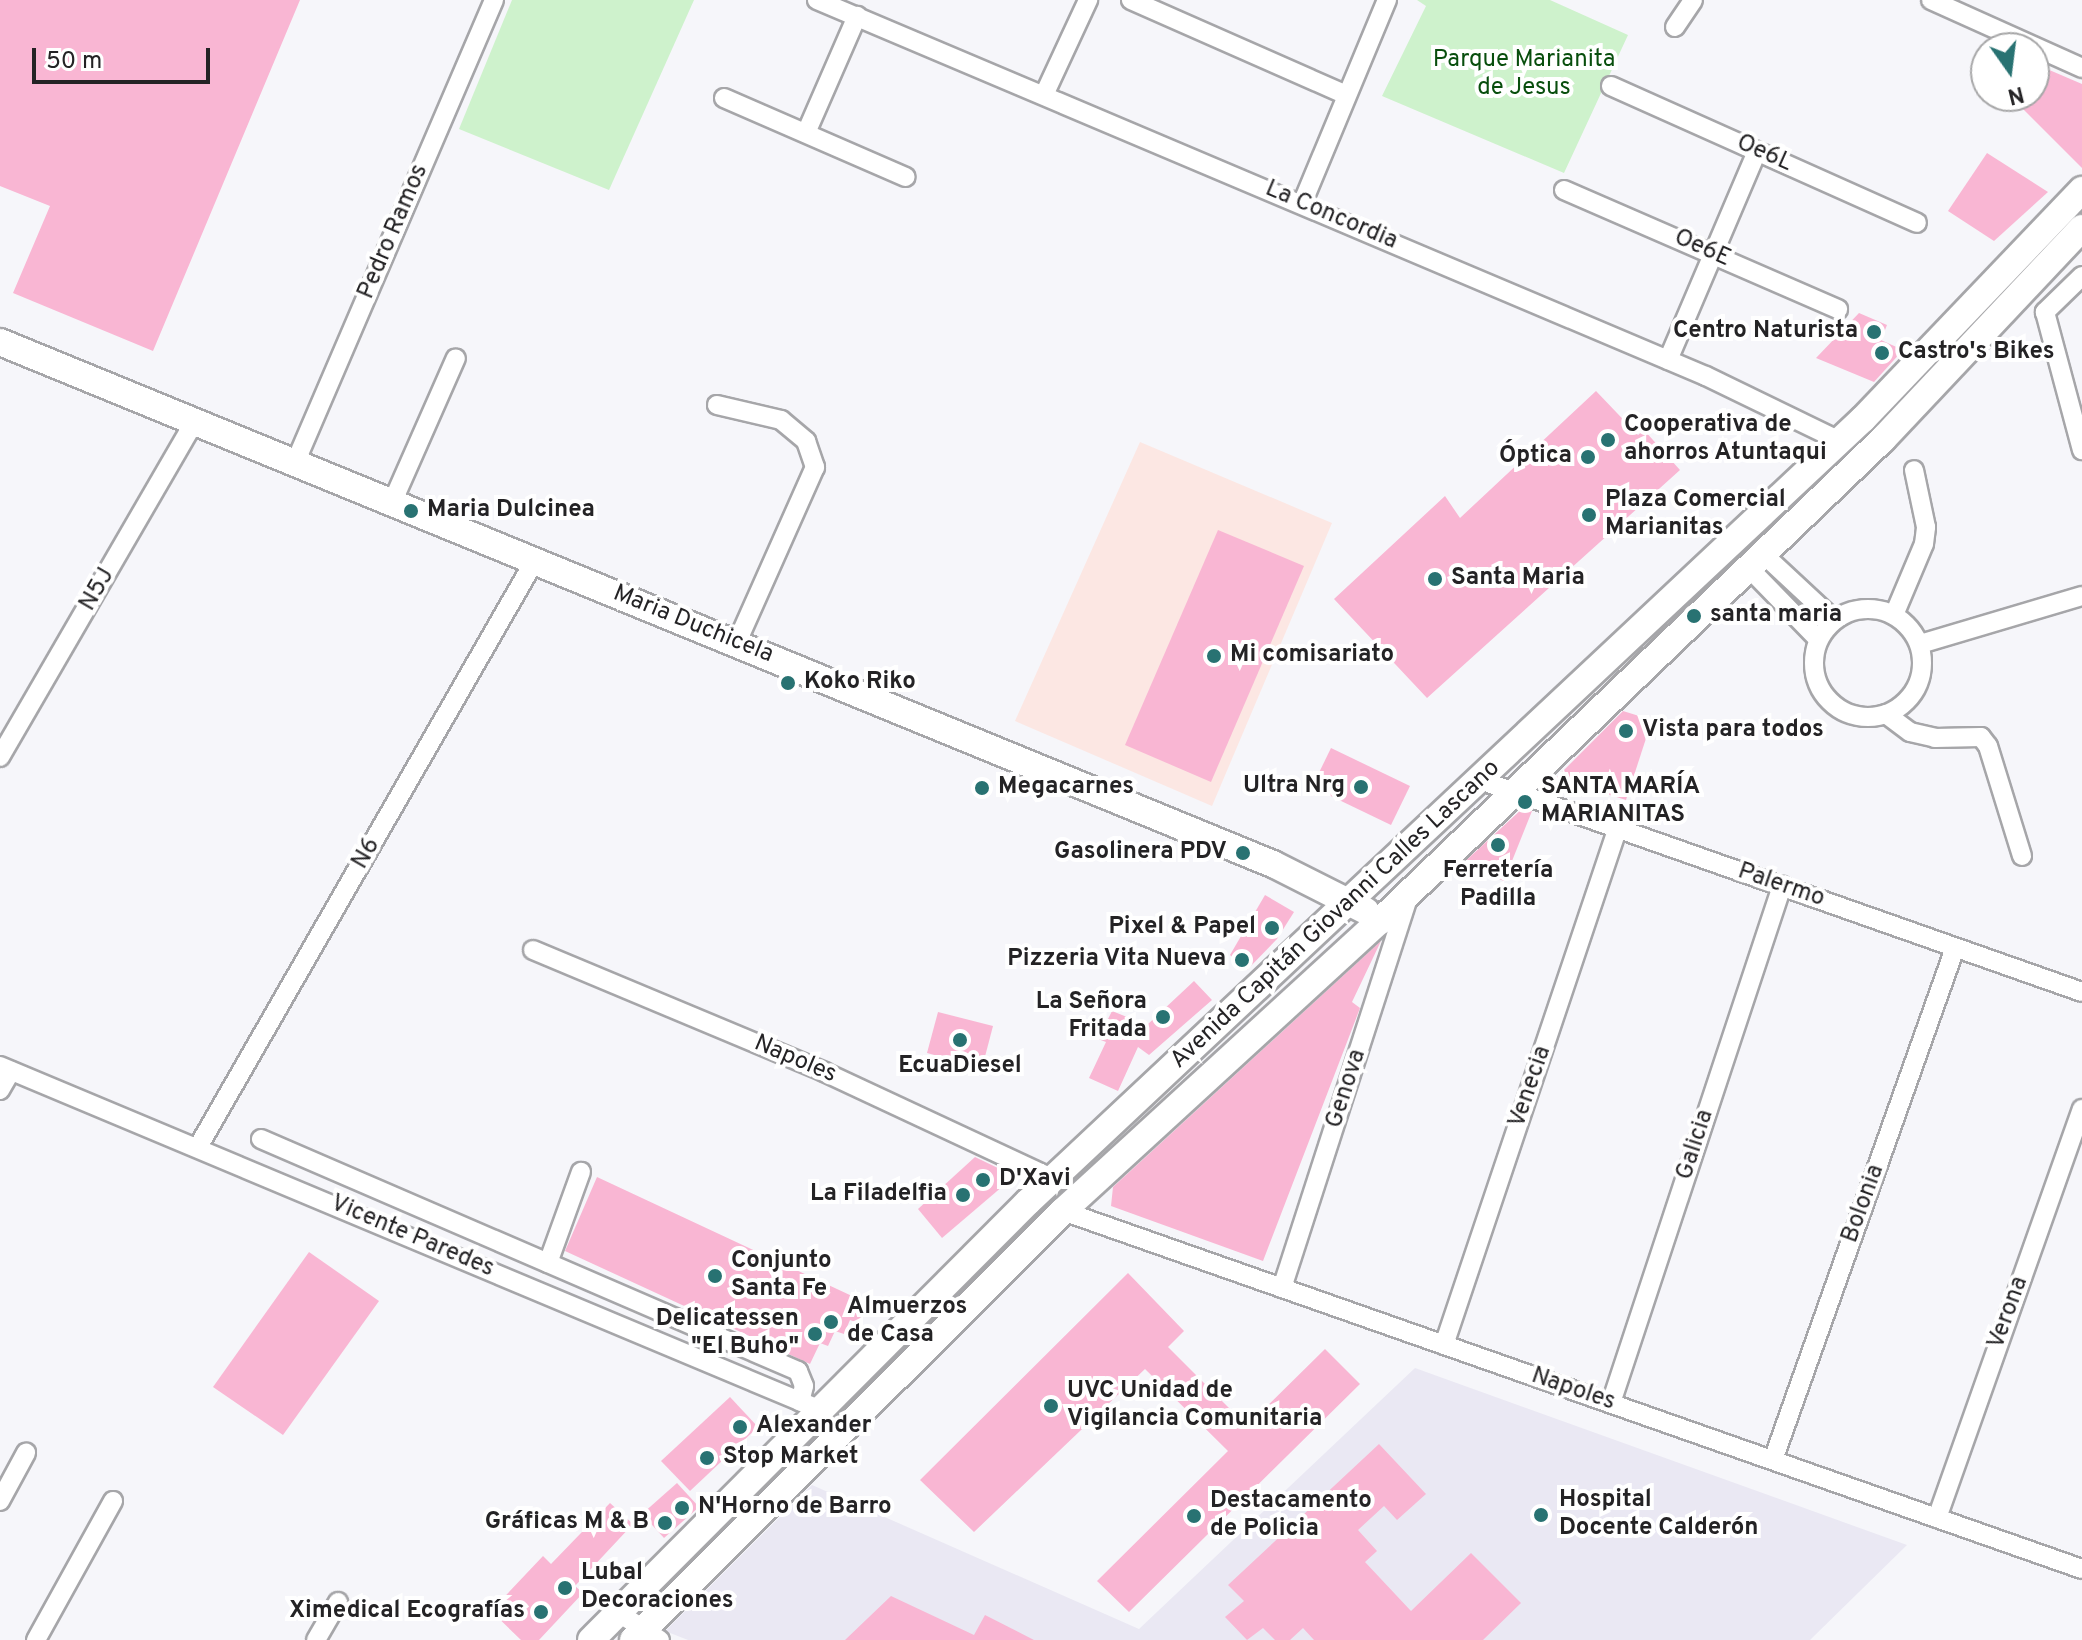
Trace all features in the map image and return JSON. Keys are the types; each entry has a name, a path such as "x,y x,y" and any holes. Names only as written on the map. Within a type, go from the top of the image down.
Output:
{"main road":[{"name":"Avenida Capitán Giovanni Calles Lascano","path":"591,1640 812,1407 1353,902 1840,441 2082,190"},
{"name":"Avenida Capitán Giovanni Calles Lascano","path":"645,1637 1063,1211 1380,921 1511,791 1883,439 2082,228"},
{"name":"Maria Duchicela","path":"0,342 1273,864 1353,902 1380,921"}],"street":[{"name":"Pedro Ramos","path":"295,463 494,0"},
{"path":"1044,95 1088,0"},
{"path":"1131,0 1344,94"},
{"path":"1302,204 1344,94 1387,0"},
{"path":"1675,27 1693,0"},
{"path":"1931,0 2082,68"},
{"name":"La Concordia","path":"825,1 1668,360 1840,441"},
{"path":"806,133 857,16"},
{"name":"Oe6L","path":"1611,86 1917,223"},
{"path":"724,98 906,177"},
{"path":"1668,360 1757,151"},
{"name":"Oe6E","path":"1564,190 1838,309"},
{"path":"2082,276 2045,312 2082,450"},
{"path":"392,503 456,358"},
{"path":"717,405 781,420 806,441 815,467 737,642"},
{"name":"N5J","path":"0,757 194,422"},
{"path":"1894,615 1924,544 1926,527 1914,470"},
{"path":"1754,559 1834,620"},
{"path":"1754,559 1818,639"},
{"name":"N6","path":"198,1147 535,560"},
{"path":"1920,644 2082,596"},
{"path":"1853,610 1894,615 1920,644 1921,678 1913,694 1886,714 1850,714 1822,692 1815,675 1818,639 1834,620 1853,610"},
{"path":"1886,714 1910,732 1935,738 1981,737 1988,746 2022,856"},
{"name":"Palermo","path":"1480,780 2082,992"},
{"name":"Venecia","path":"1444,1345 1617,830"},
{"name":"Galicia","path":"1611,1403 1782,886"},
{"name":"Genova","path":"1282,1288 1411,890"},
{"name":"Bolonia","path":"1773,1460 1955,948"},
{"name":"Napoles","path":"533,950 824,1072 1053,1179"},
{"path":"0,1090 6,1068"},
{"name":"Vicente Paredes","path":"6,1068 812,1407"},
{"name":"Verona","path":"1937,1518 2082,1109"},
{"path":"261,1139 798,1371 812,1407"},
{"path":"548,1263 581,1172"},
{"name":"Napoles","path":"1063,1211 2082,1569"},
{"path":"0,1501 26,1453"},
{"path":"36,1640 113,1501"},
{"path":"316,1640 338,1602"},
{"path":"619,1613 645,1637"}],"shaded area":[{"path":"1140,442 1332,523 1212,806 1015,721"},
{"name":"Hospital Docente Calderón","path":"1415,1368 1907,1545 1810,1640 688,1640 665,1631 812,1485 1139,1629"}],"green space":[{"path":"512,0 694,0 609,190 459,129"},
{"name":"Parque Marianita de Jesus","path":"1417,0 1550,0 1628,35 1564,173 1382,96 1426,6"}],"building":[{"path":"0,0 300,0 153,351 13,293 50,206 0,186"},
{"path":"2050,70 2082,84 2082,168 2026,112 2050,112"},
{"path":"1987,153 2048,192 1994,241 1948,211"},
{"path":"1859,313 1887,325 1881,340 1903,350 1874,382 1816,358"},
{"path":"1596,391 1638,435 1644,430 1680,470 1427,698 1334,599 1445,496 1460,518"},
{"name":"Mi comisariato","path":"1218,530 1304,566 1211,782 1125,745"},
{"path":"1623,711 1652,720 1626,800 1556,778"},
{"name":"Ultra Nrg","path":"1331,748 1410,786 1391,825 1312,787"},
{"path":"1523,808 1532,811 1504,881 1461,865"},
{"path":"1265,895 1294,912 1277,939 1247,970 1230,955"},
{"path":"1381,941 1352,1002 1360,1008 1263,1261 1111,1206 1113,1187"},
{"path":"1194,981 1212,1000 1149,1055 1138,1047 1118,1091 1089,1078 1106,1042 1098,1039 1112,1011 1147,1025"},
{"name":"EcuaDiesel","path":"938,1012 993,1026 982,1068 927,1053"},
{"path":"975,1157 1002,1170 1003,1186 942,1238 918,1209"},
{"name":"Conjunto Santa Fe","path":"597,1177 867,1303 858,1323 850,1320 844,1334 835,1331 828,1346 820,1343 810,1364 565,1251"},
{"path":"309,1252 379,1301 283,1435 213,1387"},
{"path":"1128,1273 1184,1331 1168,1347 1247,1426 1325,1349 1360,1384 1129,1612 1097,1581 1228,1451 1145,1369 974,1532 920,1480"},
{"path":"730,1397 758,1427 690,1491 661,1461"},
{"path":"1379,1444 1426,1494 1397,1520 1384,1506 1358,1530 1377,1551 1365,1562 1411,1611 1471,1553 1521,1603 1483,1640 1314,1640 1303,1628 1290,1640 1275,1640 1263,1628 1247,1640 1225,1617 1244,1601 1228,1585"},
{"path":"677,1483 699,1507 664,1538 642,1514"},
{"path":"610,1503 633,1524 575,1586 583,1593 539,1640 521,1640 491,1611 543,1556 551,1564"},
{"path":"891,1596 974,1635 985,1615 1034,1640 845,1640"}],"place":[{"name":"Centro Naturista","path":"1874,332"},
{"name":"Castro's Bikes","path":"1882,353"},
{"name":"Cooperativa de ahorros Atuntaqui","path":"1608,440"},
{"name":"Óptica","path":"1588,457"},
{"name":"Maria Dulcinea","path":"411,511"},
{"name":"Plaza Comercial Marianitas","path":"1589,515"},
{"name":"Santa Maria","path":"1435,579"},
{"name":"santa maria","path":"1694,616"},
{"name":"Mi comisariato","path":"1214,656"},
{"name":"Koko Riko","path":"788,683"},
{"name":"Vista para todos","path":"1626,731"},
{"name":"Ultra Nrg","path":"1361,787"},
{"name":"Megacarnes","path":"982,788"},
{"name":"SANTA MARÍA MARIANITAS","path":"1525,802"},
{"name":"Ferretería Padilla","path":"1498,845"},
{"name":"Gasolinera PDV","path":"1243,853"},
{"name":"Pixel & Papel","path":"1272,928"},
{"name":"Pizzeria Vita Nueva","path":"1242,960"},
{"name":"La Señora Fritada","path":"1163,1017"},
{"name":"EcuaDiesel","path":"960,1040"},
{"name":"D'Xavi","path":"983,1180"},
{"name":"La Filadelfia","path":"963,1195"},
{"name":"Conjunto Santa Fe","path":"715,1276"},
{"name":"Almuerzos de Casa","path":"831,1322"},
{"name":"Delicatessen \"El Buho\"","path":"815,1334"},
{"name":"UVC Unidad de Vigilancia Comunitaria","path":"1051,1406"},
{"name":"Alexander","path":"740,1427"},
{"name":"Stop Market","path":"707,1458"},
{"name":"N'Horno de Barro","path":"682,1508"},
{"name":"Hospital Docente Calderón","path":"1541,1515"},
{"name":"Destacamento de Policia","path":"1194,1516"},
{"name":"Gráficas M & B","path":"665,1523"},
{"name":"Lubal Decoraciones","path":"565,1588"},
{"name":"Ximedical Ecografías","path":"541,1612"}]}
